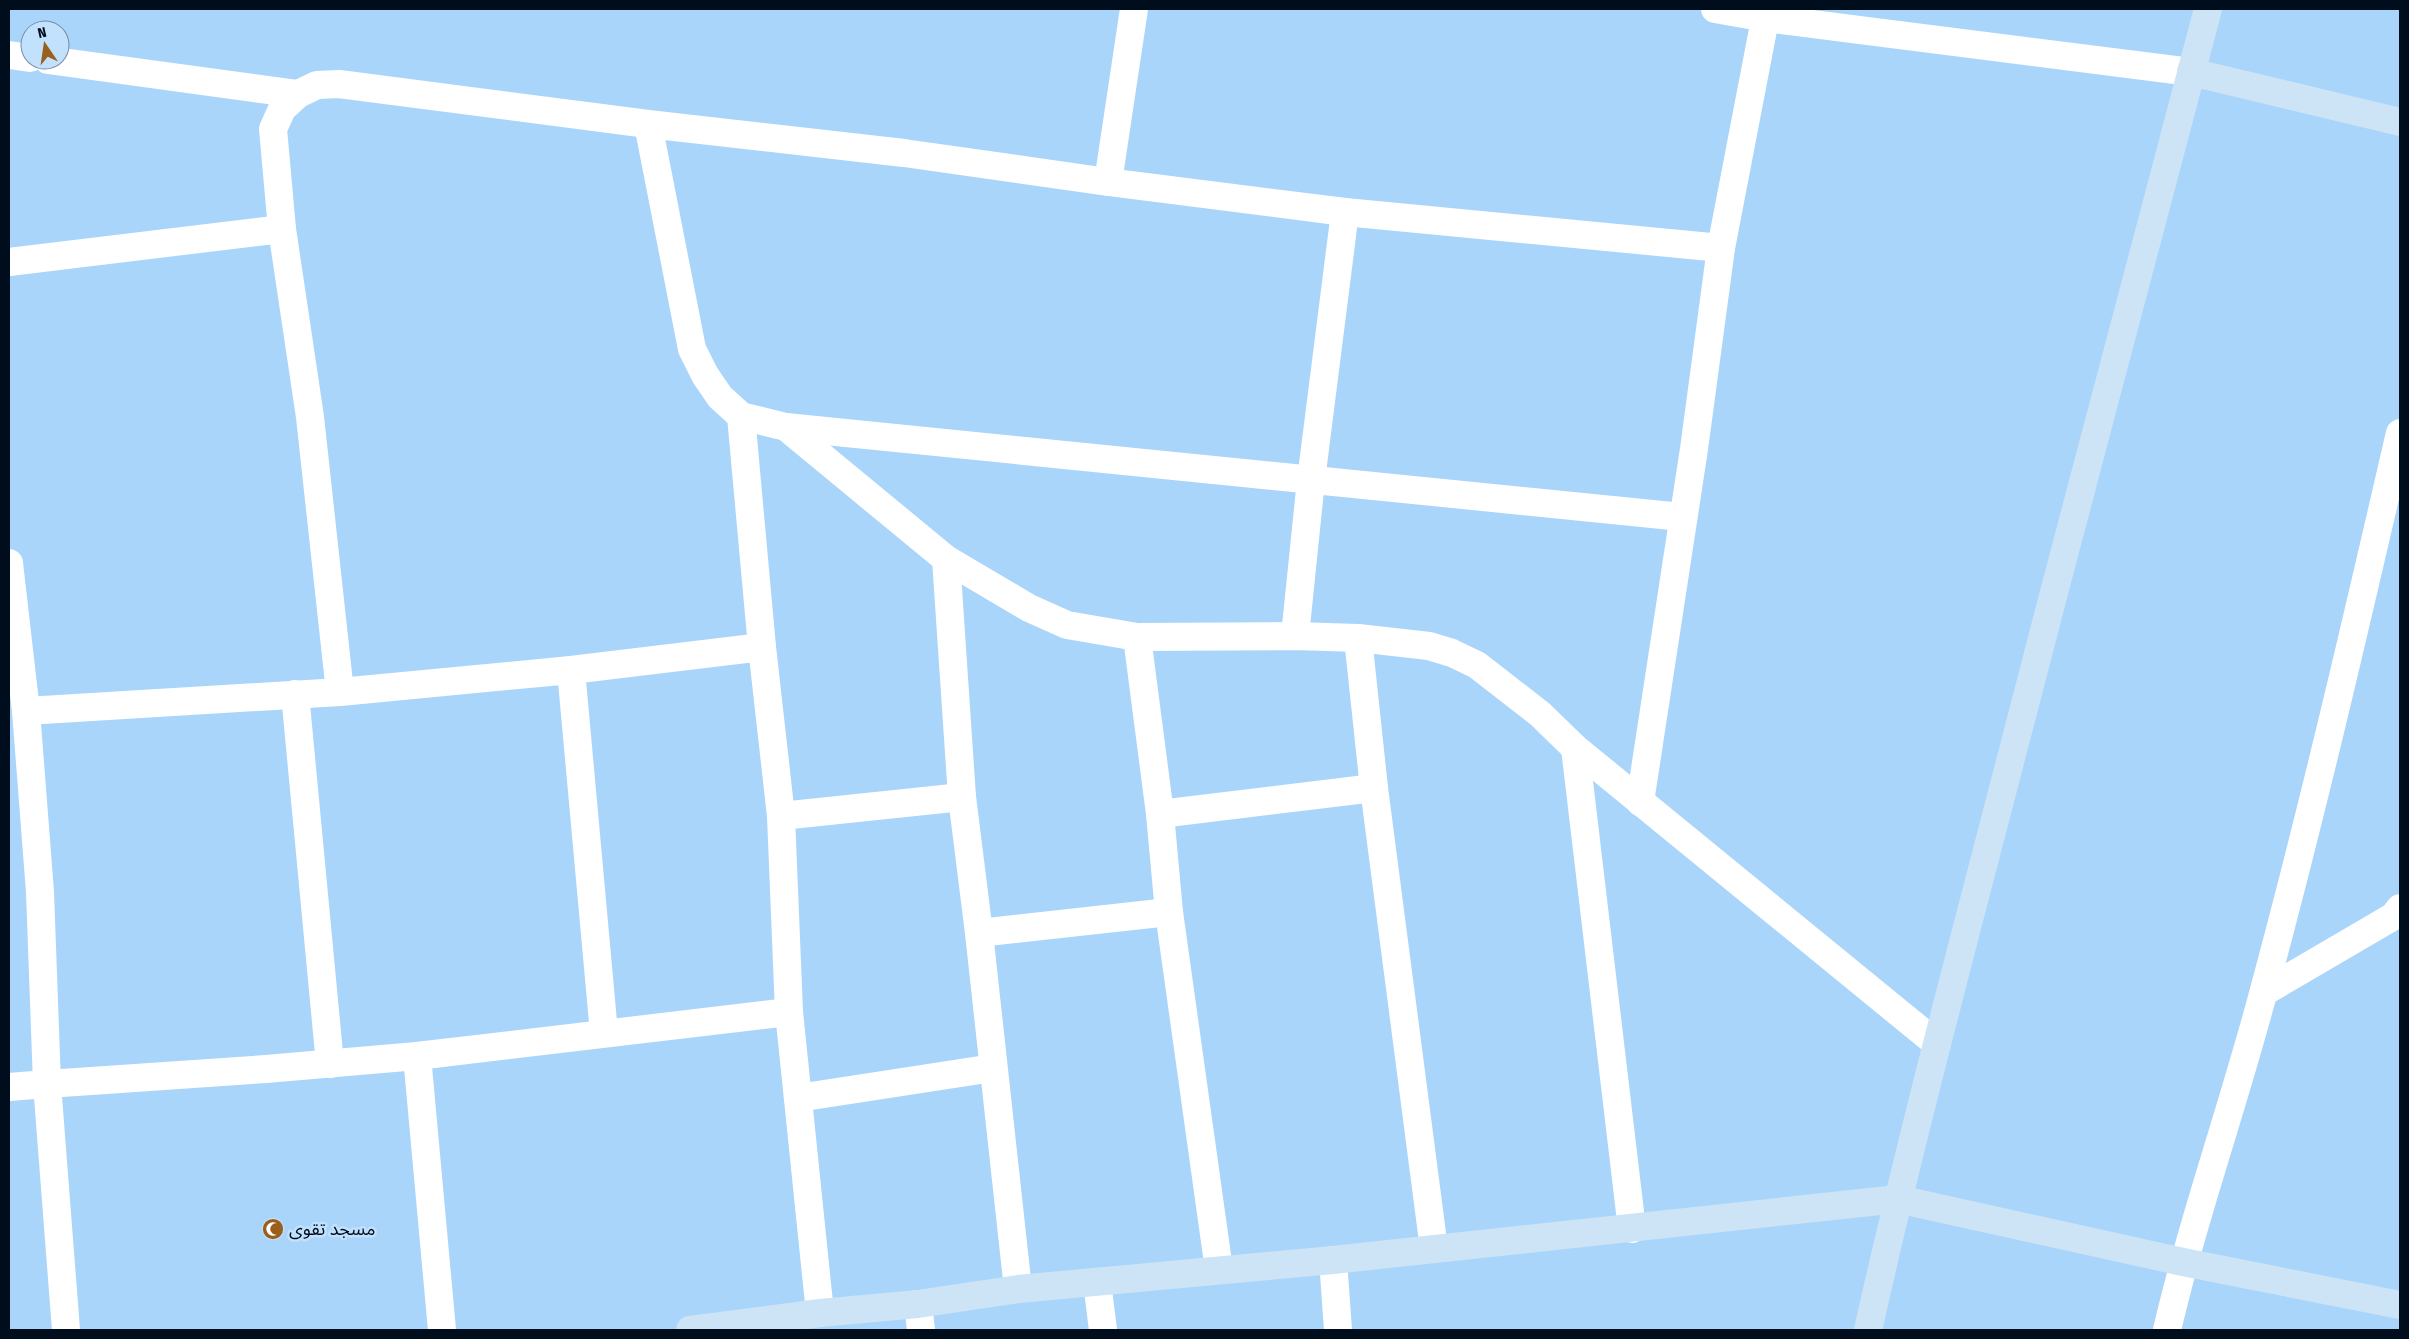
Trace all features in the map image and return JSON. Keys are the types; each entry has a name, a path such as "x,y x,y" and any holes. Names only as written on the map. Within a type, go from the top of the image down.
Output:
{"street":[{"path":"1108,182 1134,9"},
{"path":"1715,9 1767,14 2191,72 2400,122"},
{"path":"1868,1330 1898,1199 1937,1044 2095,433 2208,9"},
{"path":"1640,802 1682,517 1694,449 1721,248 1767,14"},
{"path":"70,63 298,94"},
{"path":"340,692 310,417 282,229 274,129 282,109 298,94 317,85 339,84 648,124 904,153 1108,182 1345,212 1721,248"},
{"path":"648,124 692,349 705,375 720,397 741,416 786,427 1682,517"},
{"path":"1295,636 1311,480 1345,212"},
{"path":"9,262 282,229"},
{"path":"741,416 762,647 781,816 789,1012 820,1313"},
{"path":"786,427 946,559 995,590 1067,625 1137,637 1295,636 1358,638 1429,646 1452,653 1477,665 1540,714 1575,748 1937,1044"},
{"path":"2167,1330 2183,1262 2264,992 2327,749 2400,433"},
{"path":"946,559 962,796 1018,1290"},
{"path":"9,563 26,710 40,892 47,1084 66,1330"},
{"path":"1137,637 1160,814 1169,912 1219,1270"},
{"path":"1358,638 1374,788 1434,1249"},
{"path":"26,710 340,692 571,670 762,647"},
{"path":"571,670 604,1033"},
{"path":"296,694 330,1064"},
{"path":"1575,748 1632,1229"},
{"path":"1160,814 1374,788"},
{"path":"781,816 962,796"},
{"path":"2264,992 2394,916 2400,908"},
{"path":"979,933 1169,912"},
{"path":"9,1087 417,1056 789,1012"},
{"path":"417,1056 442,1330"},
{"path":"798,1098 993,1068"},
{"path":"690,1330 820,1313 919,1317 1018,1290 1333,1260 1898,1199 2183,1262 2400,1305"},
{"path":"1333,1260 1338,1330"},
{"path":"1097,1282 1103,1330"}],"place":[{"name":"مسجد تقوى","path":"273,1229"}]}
